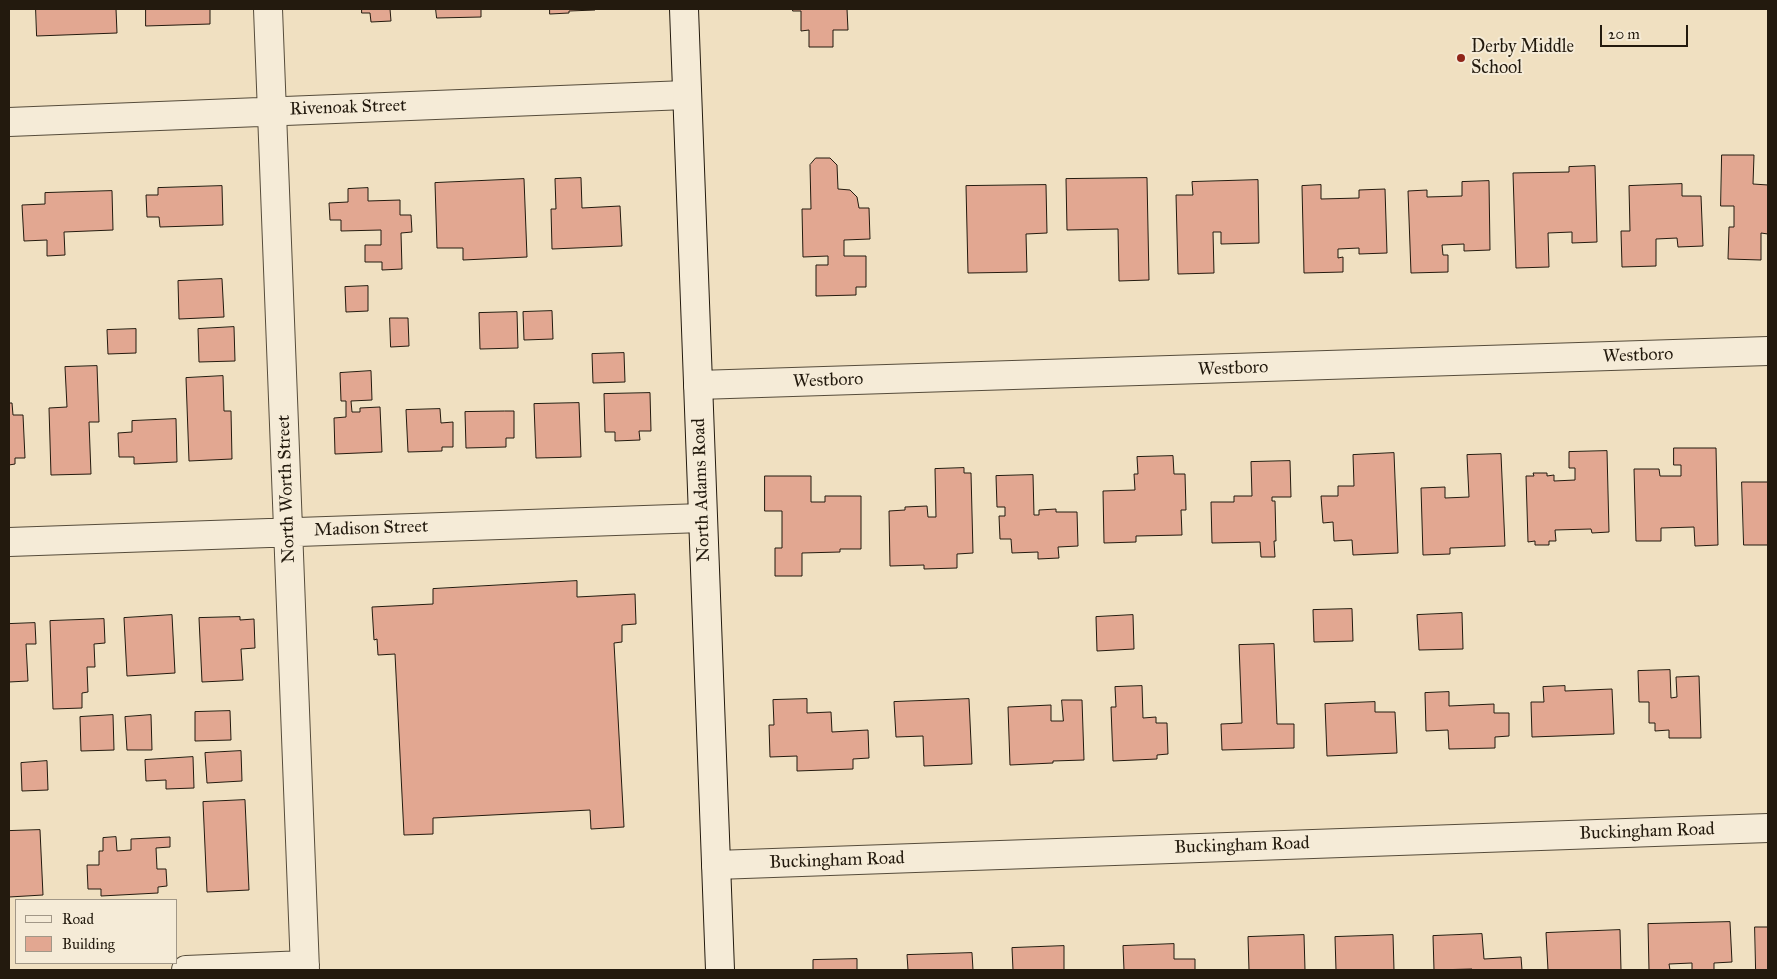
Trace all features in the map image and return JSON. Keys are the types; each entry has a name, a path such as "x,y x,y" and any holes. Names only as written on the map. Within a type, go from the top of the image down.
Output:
{"street":[{"name":"North Worth Street","path":"268,9 305,968"},
{"name":"North Adams Road","path":"684,9 720,970"},
{"name":"Rivenoak Street","path":"9,122 686,95"},
{"name":"Westboro","path":"698,385 1768,351"},
{"name":"Madison Street","path":"9,542 702,518"},
{"name":"Buckingham Road","path":"716,865 1768,828"},
{"path":"186,970 305,968"}],"building":[{"path":"36,9 116,9 117,33 37,36"},
{"path":"146,9 210,9 210,24 146,26"},
{"path":"362,9 390,9 391,21 371,22 370,13 362,13"},
{"path":"436,9 481,9 481,17 437,18"},
{"path":"550,9 595,9 595,10 550,14"},
{"path":"793,9 847,9 848,30 833,30 833,47 809,47 809,30 801,31 801,11 793,11"},
{"path":"1722,155 1754,155 1753,184 1768,185 1768,234 1761,233 1761,260 1728,259 1729,227 1734,227 1734,206 1721,206"},
{"path":"816,158 830,158 837,165 838,189 850,190 857,197 859,208 869,208 870,239 844,240 844,256 866,256 866,287 856,287 856,295 816,296 816,265 828,265 828,256 803,257 802,209 811,209 810,165"},
{"path":"1595,166 1597,242 1572,243 1572,232 1548,233 1549,267 1516,268 1513,173 1569,172 1569,167"},
{"path":"581,178 582,208 620,206 622,246 552,249 551,209 556,209 555,179"},
{"path":"1147,178 1149,280 1119,281 1118,229 1067,230 1066,179"},
{"path":"524,179 527,257 463,260 463,248 437,248 435,183"},
{"path":"1258,180 1259,243 1221,244 1221,232 1213,232 1214,273 1178,274 1176,195 1193,195 1192,182"},
{"path":"1489,181 1490,250 1464,251 1464,244 1442,245 1443,255 1448,255 1448,272 1411,273 1408,191 1427,190 1427,197 1462,196 1462,182"},
{"path":"1682,184 1682,196 1701,196 1703,246 1678,247 1677,238 1656,239 1656,266 1622,267 1621,231 1630,231 1629,186"},
{"path":"1046,185 1047,233 1026,234 1027,272 968,273 966,186"},
{"path":"1321,185 1321,199 1359,198 1359,190 1385,189 1387,253 1359,254 1359,248 1338,249 1338,258 1343,257 1343,272 1304,273 1302,186"},
{"path":"222,186 223,225 160,227 159,217 147,217 146,195 158,195 158,188"},
{"path":"368,188 368,201 400,200 400,215 411,215 412,232 401,233 402,269 382,270 382,262 365,262 365,245 381,245 381,230 341,231 341,220 330,220 329,203 348,202 348,189"},
{"path":"112,191 113,230 64,232 65,255 47,256 47,240 24,241 22,205 45,204 45,193"},
{"path":"222,279 224,317 179,319 178,281"},
{"path":"368,286 368,311 346,312 345,287"},
{"path":"552,311 553,339 524,340 523,312"},
{"path":"517,312 518,348 480,349 479,313"},
{"path":"390,318 408,318 409,346 391,347"},
{"path":"234,327 235,361 199,362 198,329"},
{"path":"136,329 136,353 108,354 107,330"},
{"path":"624,353 625,382 593,383 592,354"},
{"path":"97,366 99,422 89,422 91,474 51,475 49,408 67,407 65,367"},
{"path":"371,371 372,400 351,401 352,412 360,412 360,408 380,407 382,452 335,454 334,418 346,417 346,401 341,401 340,373"},
{"path":"223,376 224,411 231,411 232,459 189,461 186,378"},
{"path":"650,393 651,431 639,431 640,440 615,441 615,432 605,432 604,394"},
{"path":"9,403 12,403 13,415 23,415 25,458 15,458 15,464 9,465"},
{"path":"579,403 581,457 536,458 534,404"},
{"path":"440,409 441,423 453,422 453,447 442,447 442,451 408,452 406,410"},
{"path":"514,411 514,438 506,438 506,447 466,448 465,412"},
{"path":"176,419 177,462 134,464 134,457 119,457 118,433 132,432 132,421"},
{"path":"1674,448 1716,448 1718,545 1695,546 1694,527 1661,528 1661,541 1636,541 1634,469 1659,469 1660,476 1681,476 1681,465 1674,465"},
{"path":"1607,451 1609,532 1592,533 1591,529 1555,530 1556,541 1549,541 1549,545 1535,545 1535,541 1528,542 1526,476 1534,476 1533,473 1547,473 1547,476 1554,475 1554,481 1575,480 1575,468 1569,468 1569,452"},
{"path":"1394,453 1398,553 1353,555 1352,540 1334,541 1333,522 1323,523 1321,496 1338,496 1338,486 1354,486 1353,455"},
{"path":"1501,454 1505,546 1450,548 1450,554 1423,555 1421,488 1445,487 1445,498 1469,497 1467,455"},
{"path":"1173,456 1174,474 1185,474 1186,510 1181,510 1182,535 1136,536 1136,542 1104,543 1103,491 1135,490 1134,474 1138,474 1137,457"},
{"path":"1290,461 1291,497 1272,497 1272,501 1275,501 1275,557 1261,557 1260,542 1212,543 1211,502 1234,502 1234,496 1252,496 1251,462"},
{"path":"964,468 964,473 971,473 973,553 957,554 957,568 924,569 924,565 890,566 889,511 905,510 905,507 927,506 928,517 936,517 935,469"},
{"path":"1033,475 1034,515 1039,515 1039,510 1056,509 1056,512 1077,512 1078,546 1058,547 1059,558 1038,559 1038,552 1012,553 1011,539 1000,539 999,516 1005,516 1005,507 997,507 996,476"},
{"path":"765,476 811,476 811,502 825,502 825,496 861,496 861,549 840,549 840,552 802,553 802,576 775,576 775,548 782,548 782,511 765,511"},
{"path":"1742,482 1768,482 1768,545 1744,545"},
{"path":"577,581 577,597 635,594 636,624 622,625 622,642 614,643 624,827 591,829 590,810 433,818 433,834 404,835 395,654 378,655 377,639 374,640 372,607 433,604 433,589"},
{"path":"1352,609 1353,641 1314,642 1313,610"},
{"path":"1462,613 1463,649 1419,650 1417,615"},
{"path":"172,615 175,673 127,676 124,618"},
{"path":"1133,615 1134,649 1097,651 1096,617"},
{"path":"240,617 240,620 254,619 255,648 241,649 243,680 202,682 199,618"},
{"path":"104,619 105,643 94,644 95,667 87,667 88,692 82,693 82,708 53,709 50,621"},
{"path":"35,623 36,644 26,644 28,681 9,682 9,624"},
{"path":"1274,644 1277,724 1294,724 1294,748 1222,750 1221,724 1242,723 1239,645"},
{"path":"1670,670 1671,698 1677,697 1676,677 1699,676 1701,738 1669,738 1669,730 1655,731 1655,723 1649,723 1649,702 1639,702 1638,671"},
{"path":"1142,686 1143,718 1156,717 1156,723 1167,723 1168,754 1157,755 1157,759 1113,761 1111,707 1116,707 1115,687"},
{"path":"1565,686 1565,691 1612,689 1614,734 1532,737 1531,702 1544,702 1543,687"},
{"path":"1449,692 1449,706 1494,704 1494,713 1509,713 1509,736 1495,737 1495,748 1449,749 1448,730 1426,731 1425,693"},
{"path":"807,699 807,713 831,712 832,732 868,730 869,758 853,759 853,769 797,771 797,756 770,757 769,725 774,725 773,700"},
{"path":"969,699 972,764 924,766 923,736 896,737 894,702"},
{"path":"1062,700 1082,700 1084,760 1010,765 1008,707 1051,705 1051,721 1063,721"},
{"path":"1375,702 1375,712 1395,712 1397,753 1327,756 1325,704"},
{"path":"230,711 231,740 195,741 195,712"},
{"path":"113,715 114,750 81,751 80,717"},
{"path":"151,715 152,750 127,750 125,717"},
{"path":"241,751 242,781 207,783 205,753"},
{"path":"193,757 194,788 166,789 166,780 146,781 145,760"},
{"path":"47,761 48,790 22,791 21,763"},
{"path":"245,800 249,890 207,892 203,802"},
{"path":"40,830 43,895 9,897 9,831"},
{"path":"116,837 117,851 131,850 131,839 170,837 170,847 156,848 157,869 166,869 167,886 158,887 158,893 101,896 101,889 88,889 87,865 99,865 99,851 103,851 103,838"},
{"path":"1730,922 1732,962 1714,963 1714,970 1692,970 1692,963 1669,964 1670,970 1649,970 1648,924"},
{"path":"1755,927 1768,927 1768,970 1756,970"},
{"path":"1620,930 1621,970 1548,970 1546,933"},
{"path":"1482,934 1484,959 1521,957 1522,970 1434,970 1433,936"},
{"path":"1304,935 1305,970 1249,970 1248,937"},
{"path":"1393,935 1394,970 1336,970 1335,937"},
{"path":"1174,944 1174,959 1195,959 1195,970 1124,970 1123,946"},
{"path":"1064,946 1064,970 1013,970 1012,948"},
{"path":"972,953 973,970 908,970 907,955"},
{"path":"857,959 857,970 813,970 813,960"}],"place":[{"name":"Derby Middle School","path":"1461,58"}]}
